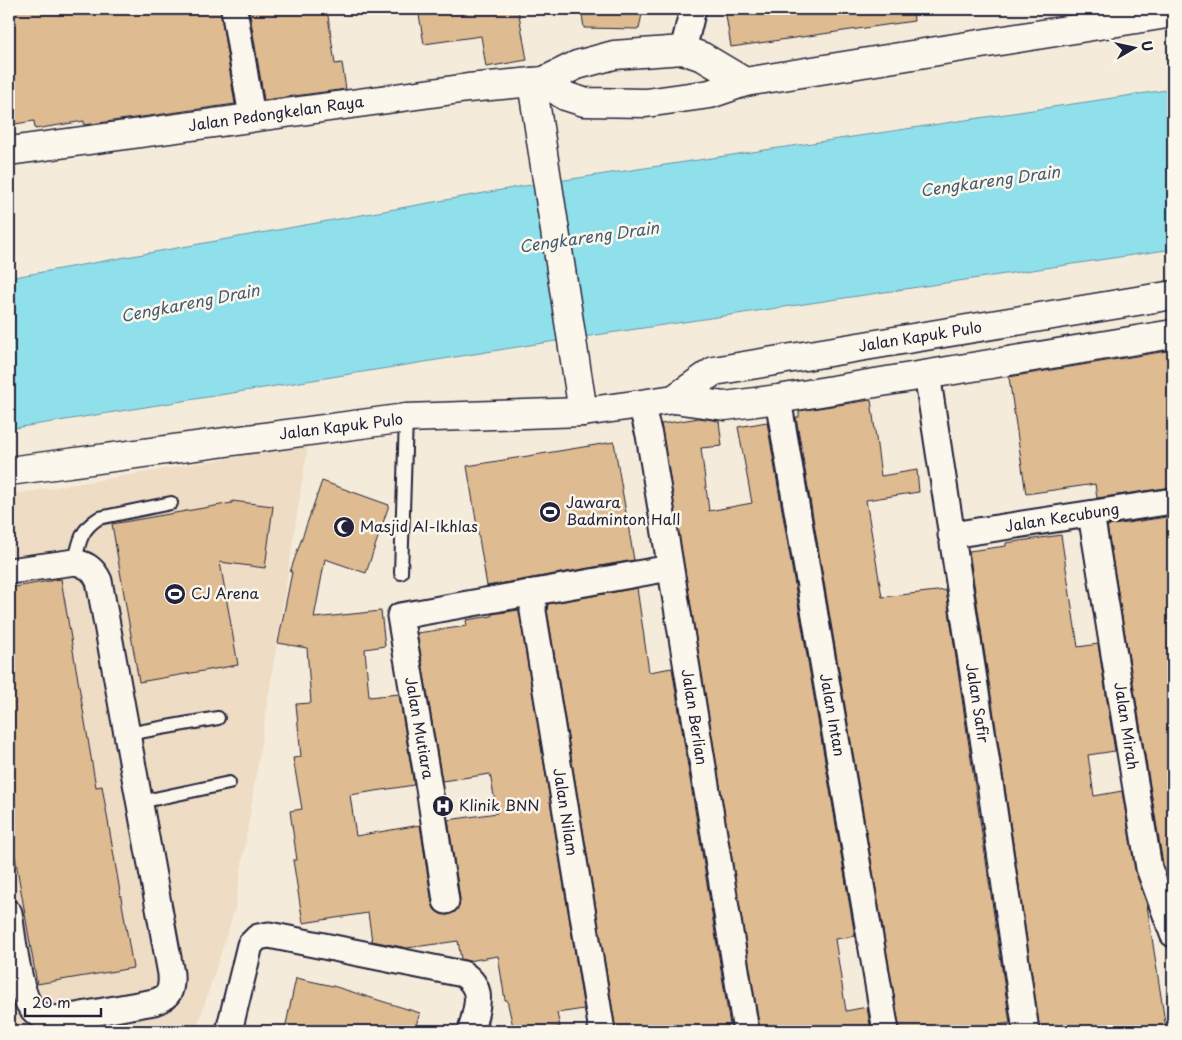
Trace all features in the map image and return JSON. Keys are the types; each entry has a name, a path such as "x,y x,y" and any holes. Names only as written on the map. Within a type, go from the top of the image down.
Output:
{"main road":[{"path":"537,89 584,102 646,103 710,94 745,82 1173,13"},
{"path":"537,89 577,65 614,55 683,50 703,57 745,82"},
{"name":"Jalan Pedongkelan Raya","path":"9,151 468,88 537,89"},
{"path":"537,89 582,403"},
{"name":"Jalan Kapuk Pulo","path":"674,399 714,371 1173,295"},
{"name":"Jalan Kapuk Pulo","path":"9,471 406,418 582,403 642,404 674,399 725,406 1173,334"}],"street":[{"path":"234,9 252,117"},
{"path":"683,50 693,9"},
{"name":"Jalan Safir","path":"927,374 993,800 1026,1031"},
{"name":"Jalan Intan","path":"778,399 886,1031"},
{"name":"Jalan Berlian","path":"642,404 649,435 746,1031"},
{"name":"Jalan Kecubung","path":"951,535 1173,501"},
{"name":"Jalan Mirah","path":"1092,514 1149,868 1171,922"},
{"path":"9,571 76,562 91,568 99,582 171,974 172,983 169,992 164,999 154,1002 59,1019 47,1018 35,1013 27,1003 22,990 9,913"},
{"path":"534,592 670,568"},
{"name":"Jalan Mutiara","path":"446,902 430,788 401,615 534,592"},
{"name":"Jalan Nilam","path":"534,592 533,611 602,1031"},
{"path":"229,1031 250,945 258,937 269,935 463,974 475,985 478,994 478,1004 472,1031"}],"lane":[{"path":"401,573 406,418"},
{"path":"76,562 82,534 90,524 100,518 171,503"},
{"path":"127,734 218,718"},
{"path":"140,802 230,783"}],"shaded area":[{"path":"308,445 235,909 196,1031 12,1031 9,1011 9,495"}],"water":[{"name":"Cengkareng Drain","path":"1173,89 1173,249 536,344 9,429 9,278 518,187"}],"building":[{"path":"9,9 220,9 235,104 84,125 84,121 35,129 34,121 9,125"},
{"path":"249,9 327,9 335,64 342,63 346,89 264,100"},
{"path":"418,9 518,9 527,60 486,67 481,36 424,44"},
{"path":"581,9 643,9 639,29 584,28"},
{"path":"725,9 913,9 914,21 731,47"},
{"path":"1173,350 1173,487 1097,498 1095,484 1026,494 1009,377"},
{"path":"871,400 881,476 917,470 919,492 866,500 882,597 946,590 1010,1023 983,1027 984,1031 900,1031 796,417 799,417 799,411"},
{"path":"699,418 719,421 722,446 701,448 709,511 752,503 738,427 767,422 855,936 835,939 846,1011 867,1007 871,1031 760,1031 661,424"},
{"name":"Jawara Badminton Hall","path":"614,442 634,560 487,586 467,466"},
{"path":"322,481 389,505 366,573 325,559 314,618 381,611 385,646 365,649 369,697 399,694 414,785 350,795 356,836 420,825 432,903 435,910 441,914 448,915 455,912 459,907 460,899 448,820 497,813 490,774 442,781 417,633 467,626 466,620 519,610 584,1009 557,1013 560,1027 538,1031 514,1031 507,1000 505,1000 498,956 468,961 461,959 458,941 407,948 372,941 368,913 303,923 293,860 297,860 290,811 302,809 293,758 301,757 296,704 311,703 307,648 278,643 292,572 290,572"},
{"name":"CJ Arena","path":"232,501 273,506 265,568 220,562 238,665 139,682 112,524 232,503"},
{"path":"1173,516 1173,893 1163,864 1107,526"},
{"path":"1061,535 1078,647 1098,644 1115,751 1088,755 1094,796 1122,791 1135,870 1147,905 1166,1029 1152,1031 1040,1031 969,551 1006,546 1006,543"},
{"path":"61,579 96,787 102,786 133,968 37,984 9,821 9,588"},
{"path":"637,588 649,672 672,668 731,1031 616,1031 547,610 548,604"},
{"path":"296,978 333,986 420,1013 414,1031 296,1031 285,1029"}],"place":[{"name":"Jawara Badminton Hall","path":"550,512"},
{"name":"Masjid Al-Ikhlas","path":"344,527"},
{"name":"CJ Arena","path":"175,594"},
{"name":"Klinik BNN","path":"443,806"}]}
